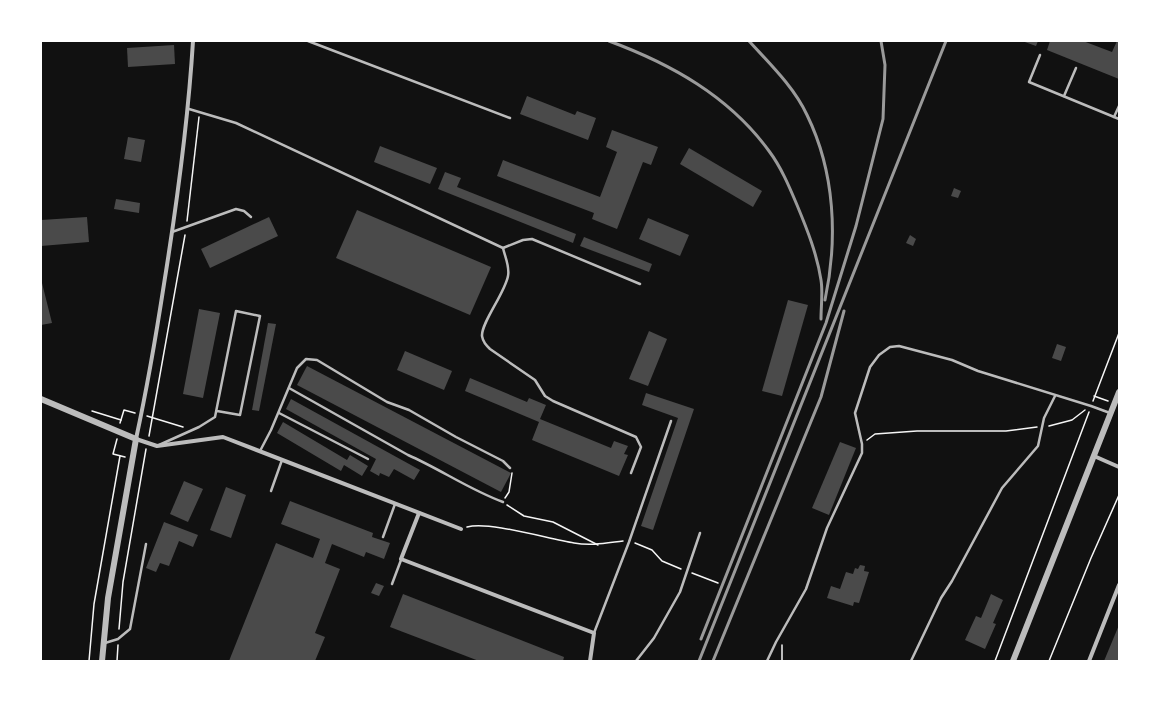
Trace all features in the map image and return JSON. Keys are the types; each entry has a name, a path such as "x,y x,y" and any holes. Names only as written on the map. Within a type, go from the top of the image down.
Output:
{"street":[{"path":"102,661 108,598 157,328 176,211 189,109 193,41"},
{"path":"1013,661 1119,392"},
{"path":"41,399 147,444 156,446 223,437 461,529"},
{"path":"1094,456 1119,467"},
{"path":"419,513 401,559 594,633 590,661"},
{"path":"1089,661 1119,585"}],"lane":[{"path":"308,41 510,118"},
{"path":"1040,55 1029,82 1119,119"},
{"path":"1064,96 1076,68"},
{"path":"1114,117 1119,106"},
{"path":"189,109 236,123 503,248 523,240 532,239 640,284"},
{"path":"172,232 236,209 244,210 250,218"},
{"path":"503,248 508,268 508,276 502,293 482,334 485,344 535,380 546,396 553,401 636,437 642,447 630,473"},
{"path":"156,446 199,427 215,417 236,311 260,316 240,415 217,411"},
{"path":"767,661 786,622 806,589 827,528 862,453 862,444 855,413 870,367 879,355 890,347 899,346 952,360 978,371 1110,413"},
{"path":"260,451 297,368 306,359 317,360 386,402 409,410 456,437 503,461 510,468"},
{"path":"289,388 483,495 503,502"},
{"path":"911,661 941,598 952,581 1002,488 1038,446 1046,413 1055,396"},
{"path":"278,413 368,460"},
{"path":"594,633 629,542 671,421"},
{"path":"271,491 282,460"},
{"path":"383,537 396,504"},
{"path":"636,661 654,638 680,592 700,533"},
{"path":"103,643 118,639 130,629 146,544"},
{"path":"392,584 401,559"}],"path":[{"path":"117,661 123,582 186,227 199,111"},
{"path":"996,661 1119,333"},
{"path":"862,444 875,434 917,431 1006,430 1042,426 1072,420 1091,406"},
{"path":"89,661 94,604 120,456"},
{"path":"510,468 513,474 512,483 503,502 524,516 553,522 599,545"},
{"path":"1049,661 1091,558 1119,495"},
{"path":"461,529 471,526 487,527 575,544 599,545 629,542 639,544 652,550 662,561 718,583"}],"building":[{"path":"1022,41 1038,41 1036,46"},
{"path":"1050,41 1083,41 1112,52 1117,41 1119,41 1119,79 1047,50"},
{"path":"174,45 175,64 128,67 127,48"},
{"path":"527,96 575,115 577,111 596,118 588,140 520,114"},
{"path":"612,130 658,147 651,165 643,162 617,229 592,219 594,213 497,176 503,160 600,197 617,152 606,147"},
{"path":"128,137 145,140 141,162 124,159"},
{"path":"380,146 437,168 430,184 374,162"},
{"path":"689,148 762,191 753,207 680,164"},
{"path":"445,172 461,178 457,187 576,234 573,243 438,189"},
{"path":"954,188 961,191 958,198 951,196"},
{"path":"116,199 140,203 139,213 114,209"},
{"path":"357,210 491,267 470,315 336,258"},
{"path":"87,217 89,242 41,246 41,220"},
{"path":"269,217 278,236 210,268 201,249"},
{"path":"648,218 689,235 680,256 639,239"},
{"path":"910,235 916,239 913,246 906,243"},
{"path":"584,237 652,264 649,272 580,246"},
{"path":"41,279 52,323 41,325"},
{"path":"788,300 808,305 782,396 762,391"},
{"path":"199,309 220,313 203,398 183,394"},
{"path":"268,323 276,324 259,411 252,410"},
{"path":"649,331 667,339 648,386 629,379"},
{"path":"1057,344 1066,347 1061,361 1052,358"},
{"path":"405,351 452,371 444,390 397,370"},
{"path":"307,366 511,473 501,492 297,385"},
{"path":"470,378 527,402 529,398 546,405 540,419 611,448 614,441 628,446 624,454 628,455 619,476 532,440 539,422 465,391"},
{"path":"646,393 694,409 653,530 641,526 678,418 642,405"},
{"path":"291,399 420,470 414,480 394,469 389,477 380,473 379,476 370,471 376,459 286,409"},
{"path":"283,422 347,460 350,455 368,466 362,476 344,465 341,471 277,433"},
{"path":"840,442 856,448 829,515 812,508"},
{"path":"184,481 203,489 188,522 170,514"},
{"path":"226,487 246,495 231,538 210,530"},
{"path":"290,501 373,533 372,537 390,543 384,559 366,552 364,557 332,544 325,563 340,569 315,633 325,637 315,661 229,661 276,543 313,558 320,539 281,524"},
{"path":"164,522 198,535 193,547 179,541 169,566 160,563 156,572 146,568"},
{"path":"860,565 865,566 864,571 869,572 859,603 854,602 853,606 827,598 831,586 840,589 846,572 853,574 855,568 858,569"},
{"path":"376,583 384,586 379,596 371,593"},
{"path":"403,594 564,657 563,661 479,661 390,627"},
{"path":"991,594 1003,600 993,623 996,624 985,649 965,640 976,616 981,618"},
{"path":"1119,625 1119,661 1104,661"}],"railway":[{"path":"609,41 655,60 697,84 736,114 753,131 769,151 788,184 814,251 822,285 821,319"},
{"path":"749,41 781,76 802,105 816,137 823,159 828,182 832,230 832,253 825,300"},
{"path":"701,639 826,323 856,226 883,119 885,65 881,41"},
{"path":"699,661 946,41"},
{"path":"713,661 821,397 844,311"}]}
